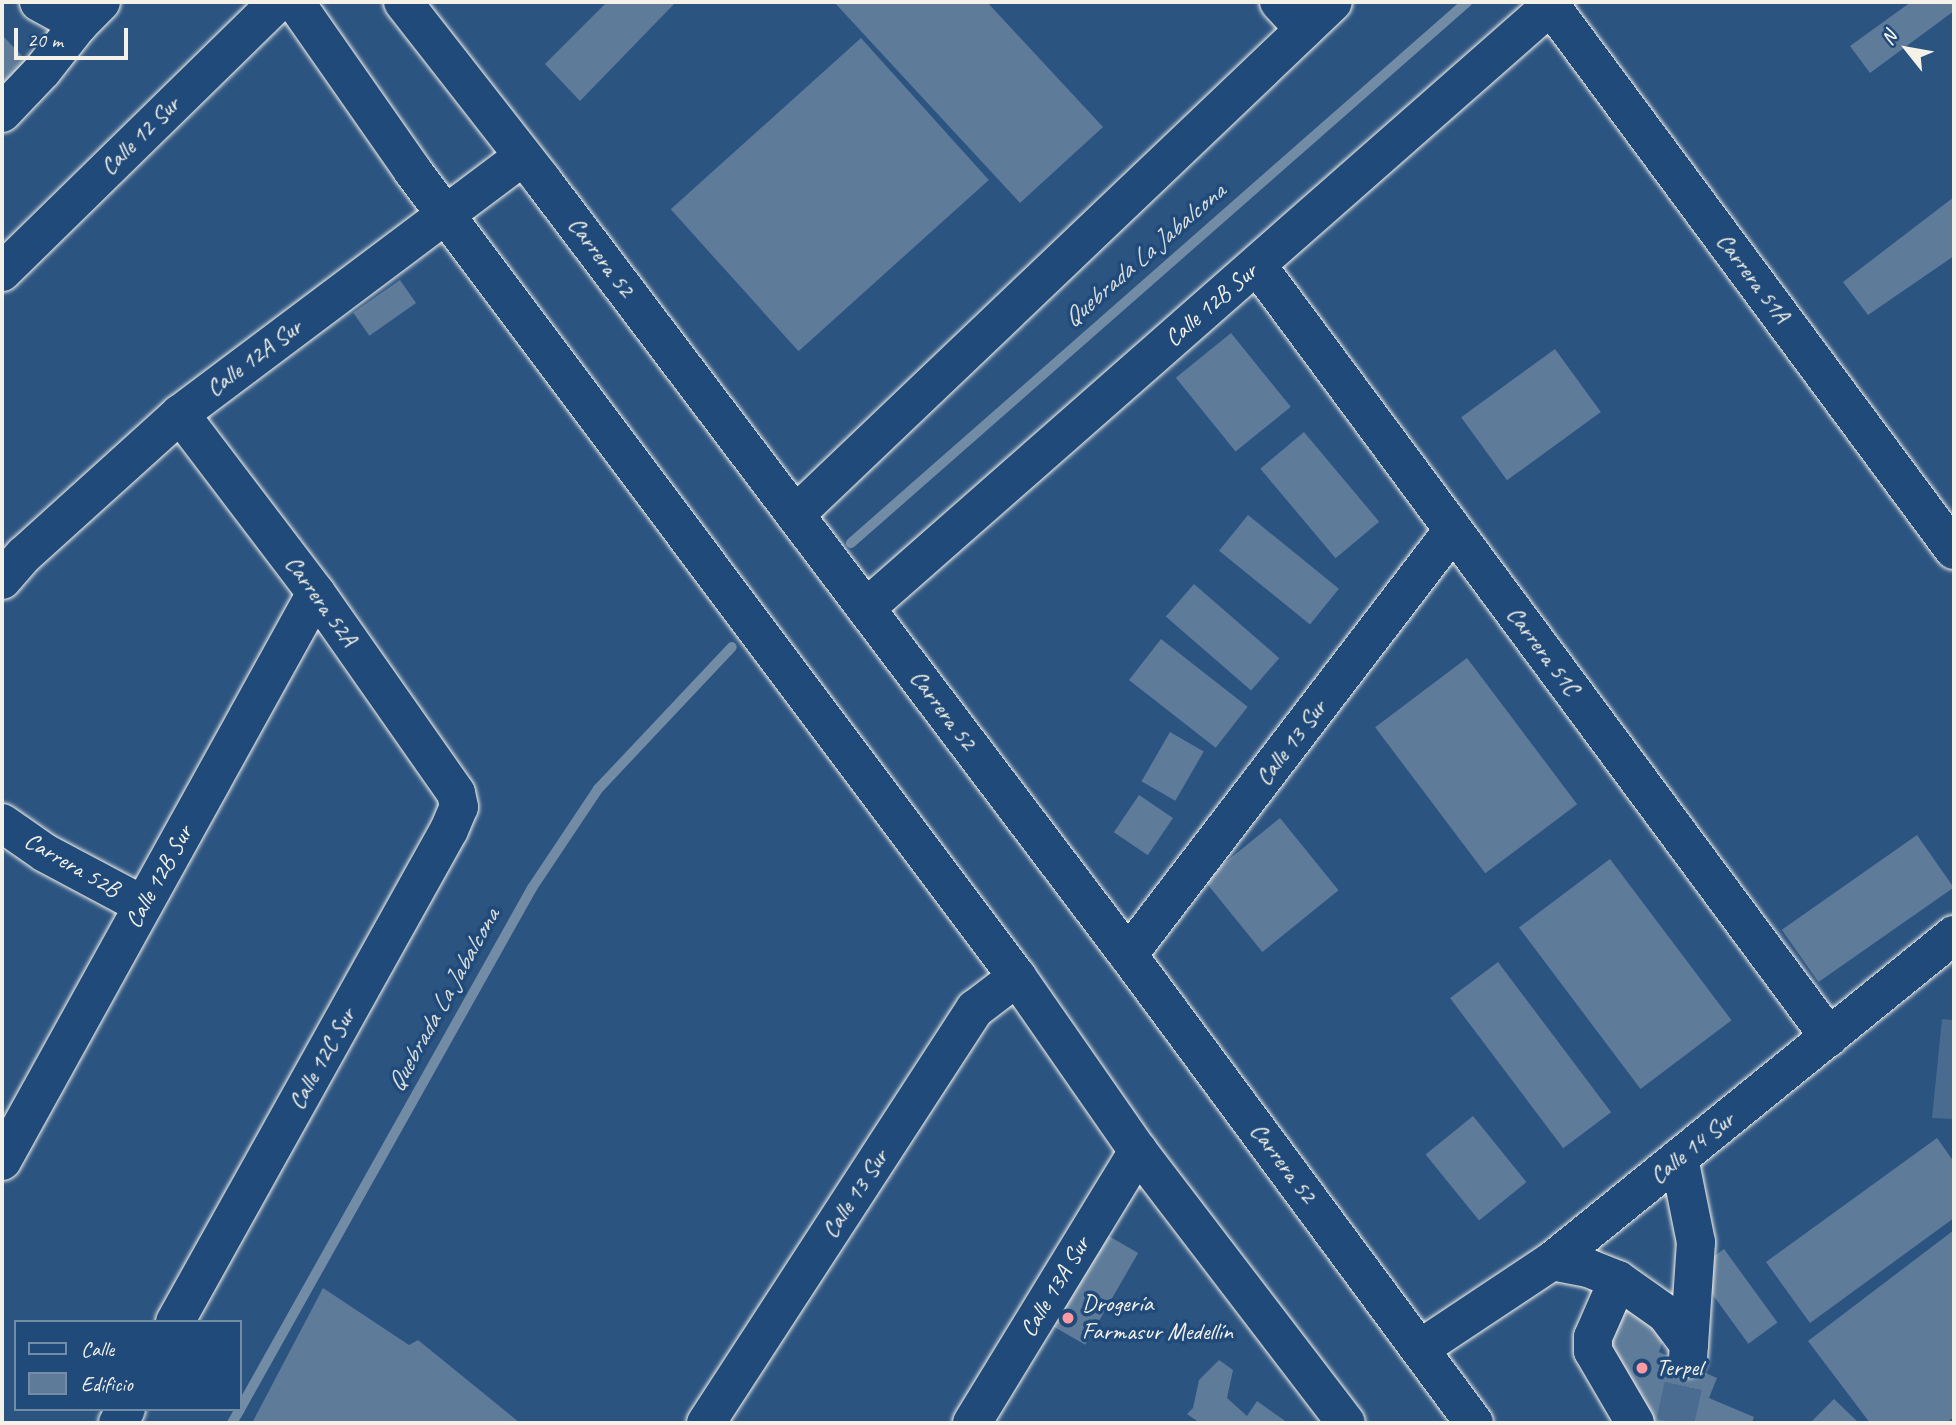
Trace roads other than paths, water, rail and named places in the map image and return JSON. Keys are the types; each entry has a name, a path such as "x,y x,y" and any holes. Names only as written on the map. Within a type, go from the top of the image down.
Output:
{"street":[{"path":"2,113 43,71 90,13 39,2"},
{"name":"Calle 12 Sur","path":"2,272 278,2"},
{"path":"295,2 445,215 1017,977 1138,1151 1346,1423"},
{"name":"Carrera 52","path":"403,2 866,608 1421,1348 1474,1423"},
{"path":"795,515 1292,15 1333,2"},
{"name":"Calle 12B Sur","path":"866,608 1553,4"},
{"name":"Carrera 51A","path":"1553,4 1954,550"},
{"name":"Calle 12A Sur","path":"2,580 24,555 180,414 523,156"},
{"name":"Carrera 51C","path":"1257,265 1829,1037"},
{"name":"Carrera 52A","path":"180,414 316,593 456,793"},
{"name":"Calle 13 Sur","path":"1128,956 1453,530"},
{"name":"Calle 12B Sur","path":"2,1161 15,1104 144,905 316,593"},
{"name":"Calle 12C Sur","path":"176,1320 449,830 458,807 456,793"},
{"name":"Carrera 52B","path":"2,823 45,853 144,905"},
{"name":"Calle 14 Sur","path":"1421,1348 1552,1261 1954,935"},
{"name":"Calle 13 Sur","path":"706,1423 975,1009 1017,977"},
{"name":"Calle 13A Sur","path":"972,1423 1138,1151"},
{"path":"1552,1261 1588,1268 1618,1280 1665,1314 1688,1354 1696,1242 1679,1158"},
{"path":"1618,1280 1593,1337 1593,1350 1634,1423"}],"waterway":[{"name":"Quebrada La Jabalcona","path":"851,543 1467,2"},
{"name":"Quebrada La Jabalcona","path":"242,1405 532,888 598,789 732,647"},
{"name":"Quebrada La Jabalcona","path":"232,1423 239,1411"}],"tunnel":[{"path":"1675,1423 1688,1364"}],"place":[{"name":"Drogería Farmasur Medellín","path":"1068,1318"},
{"name":"Terpel","path":"1642,1368"}]}
